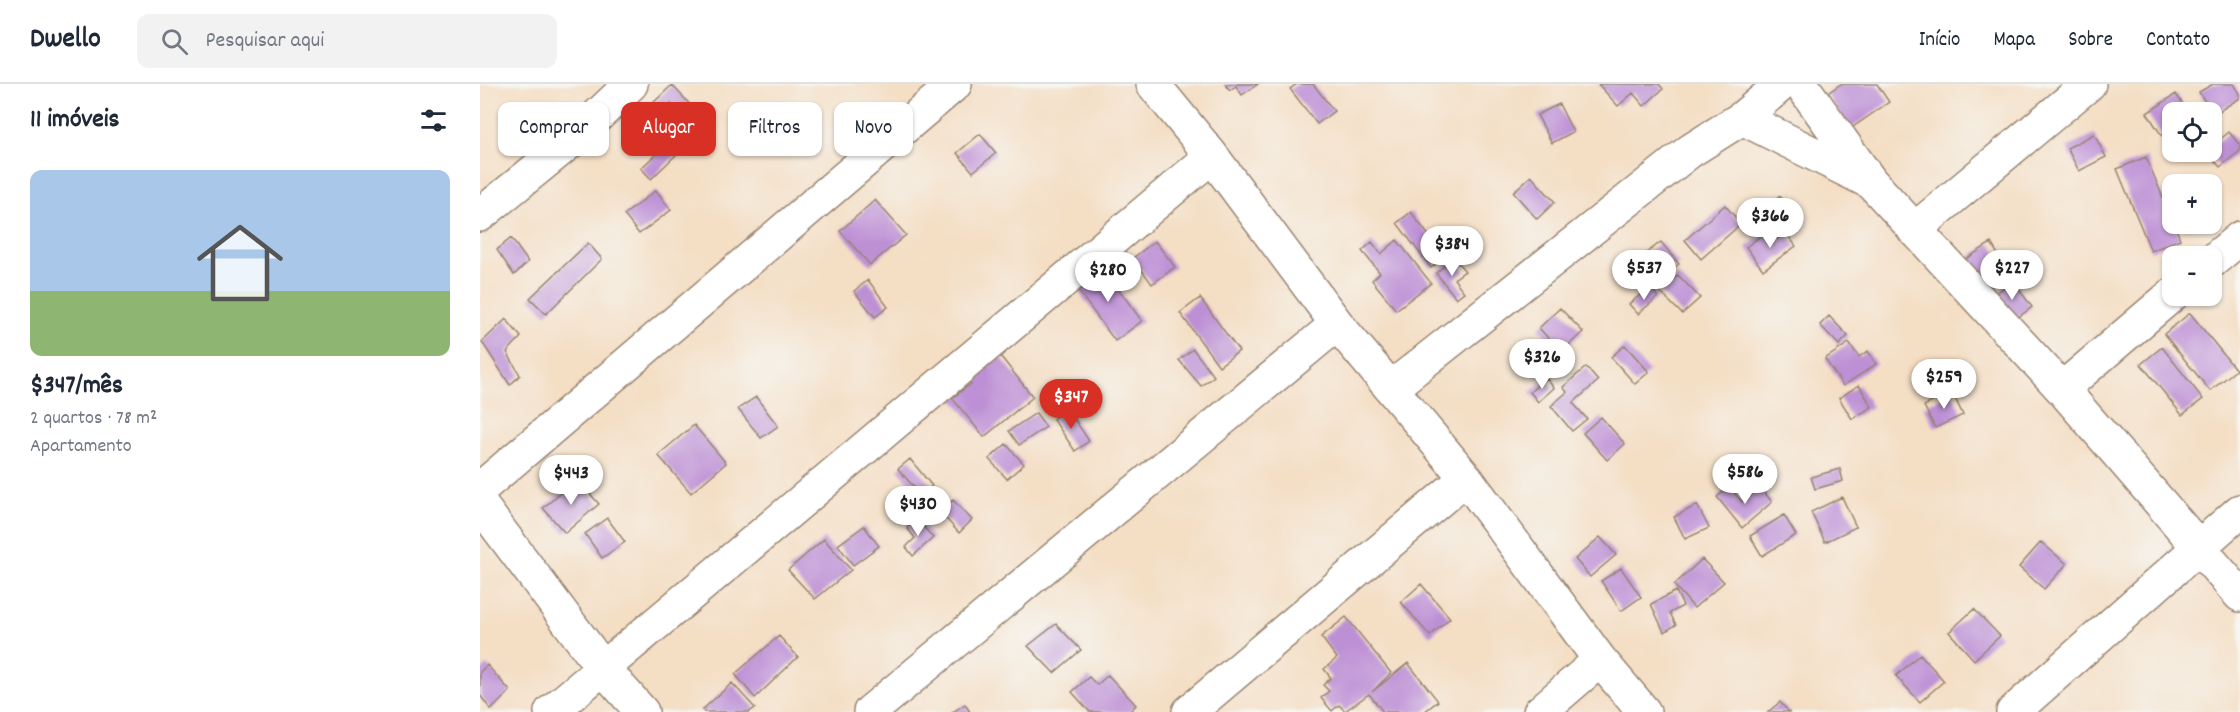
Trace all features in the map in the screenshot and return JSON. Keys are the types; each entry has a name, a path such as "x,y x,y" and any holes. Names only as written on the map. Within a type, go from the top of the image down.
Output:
{"street":[{"path":"480,215 571,141 631,84"},
{"path":"480,489 955,84"},
{"path":"1153,84 1212,156 1337,324 1466,478 1600,660 1644,712"},
{"path":"1391,388 1690,151 1742,118 1782,84"},
{"path":"1801,84 1871,182 2062,389 2240,595"},
{"path":"1914,230 2089,84"},
{"path":"1742,118 1871,182"},
{"path":"551,712 1212,156"},
{"path":"2222,253 2240,238"},
{"path":"2062,389 2162,304"},
{"path":"870,712 1337,324"},
{"path":"1189,712 1466,478"},
{"path":"480,504 602,667 642,712"},
{"path":"2013,712 2240,511"},
{"path":"1540,712 1600,660"}],"building":[{"path":"1225,84 1258,84 1242,95 1236,86 1230,90"},
{"path":"1297,84 1313,84 1334,111 1317,124 1290,89"},
{"path":"1598,84 1659,84 1663,89 1644,106 1633,93 1618,106"},
{"path":"1841,84 1877,84 1889,102 1850,129 1826,94"},
{"path":"2213,84 2234,84 2240,98 2222,109 2222,102 2205,102 2199,92"},
{"path":"672,85 688,102 654,102"},
{"path":"2176,94 2181,102 2164,102"},
{"path":"2162,103 2162,136 2147,113"},
{"path":"1559,104 1573,132 1552,143 1537,115"},
{"path":"2229,132 2240,145 2240,151 2220,167 2216,162 2222,162 2222,138"},
{"path":"980,134 996,153 973,172 957,153"},
{"path":"2094,134 2106,157 2079,171 2067,148"},
{"path":"654,156 675,156 651,179 641,168"},
{"path":"2146,157 2162,195 2162,234 2178,234 2180,239 2151,251 2117,169"},
{"path":"1531,176 1555,202 1537,219 1513,192"},
{"path":"656,190 671,210 639,234 624,215"},
{"path":"1780,196 1788,209 1770,219 1763,207"},
{"path":"875,200 906,235 870,265 840,231"},
{"path":"1725,205 1741,224 1701,259 1685,240"},
{"path":"1411,212 1445,257 1431,268 1397,223"},
{"path":"1769,230 1777,239 1786,233 1796,246 1763,270 1746,247"},
{"path":"511,238 528,262 514,275 497,250"},
{"path":"1397,240 1431,283 1396,310 1372,280 1380,273 1362,251 1372,242 1381,254"},
{"path":"1155,241 1175,267 1152,284 1133,258"},
{"path":"1661,242 1679,264 1653,284 1636,261"},
{"path":"588,243 602,259 546,314 530,298"},
{"path":"1991,243 2010,274 1984,291 1964,260"},
{"path":"1454,258 1465,271 1454,279 1464,292 1456,298 1436,273"},
{"path":"1100,264 1142,321 1115,341 1073,284"},
{"path":"1678,275 1700,298 1682,314 1660,292"},
{"path":"868,280 888,307 875,317 854,291"},
{"path":"2013,281 2032,307 2012,322 1992,296"},
{"path":"1650,287 1658,297 1638,314 1629,304"},
{"path":"1200,298 1239,351 1219,366 1180,313"},
{"path":"1560,308 1583,332 1561,352 1539,328"},
{"path":"2190,313 2236,370 2210,391 2164,334"},
{"path":"1829,316 1848,336 1839,345 1820,325"},
{"path":"506,319 521,337 507,352 520,375 510,385 482,342"},
{"path":"1849,343 1859,357 1868,351 1876,364 1843,386 1825,359"},
{"path":"1625,345 1649,372 1635,384 1611,357"},
{"path":"2162,347 2203,399 2182,415 2141,364"},
{"path":"1193,349 1214,376 1201,386 1179,360"},
{"path":"997,352 1033,397 984,437 952,398 971,384 965,377"},
{"path":"1586,367 1598,381 1573,403 1587,419 1572,431 1551,406 1567,392 1563,387"},
{"path":"1546,378 1554,388 1538,402 1530,392"},
{"path":"1859,385 1872,407 1852,419 1839,398"},
{"path":"1952,392 1963,415 1935,428 1924,406"},
{"path":"756,397 778,426 761,438 738,409"},
{"path":"1067,408 1089,441 1075,451 1053,419"},
{"path":"1036,413 1046,427 1019,445 1009,431"},
{"path":"1601,417 1625,444 1607,460 1583,433"},
{"path":"694,425 726,463 691,493 658,455"},
{"path":"1006,444 1024,464 1007,479 989,459"},
{"path":"910,459 932,486 921,495 898,469"},
{"path":"1840,469 1843,481 1815,489 1811,477"},
{"path":"577,479 599,504 565,533 543,508"},
{"path":"1729,487 1742,502 1760,487 1772,502 1742,528 1717,497"},
{"path":"1842,497 1856,527 1825,542 1811,512"},
{"path":"953,500 972,520 959,533 940,512"},
{"path":"1697,505 1709,528 1685,539 1674,517"},
{"path":"1784,515 1796,535 1762,556 1750,536"},
{"path":"607,518 625,542 602,558 585,534"},
{"path":"917,519 933,538 913,556 906,547 915,538 907,528"},
{"path":"864,526 879,546 853,565 838,545"},
{"path":"1600,537 1616,555 1590,577 1575,559"},
{"path":"824,539 851,570 815,599 788,570"},
{"path":"2041,542 2067,564 2044,589 2019,567"},
{"path":"1702,559 1724,582 1694,608 1674,585"},
{"path":"1621,568 1641,597 1621,611 1601,581"},
{"path":"1421,584 1450,618 1430,636 1401,602"},
{"path":"1676,591 1683,606 1670,613 1676,625 1664,632 1651,604"},
{"path":"1974,609 2000,636 1974,660 1949,632"},
{"path":"1346,617 1391,673 1372,692 1408,663 1438,701 1424,712 1383,712 1369,694 1345,711 1339,705 1332,711 1321,698 1329,691 1323,685 1331,678 1324,669 1337,658 1321,637"},
{"path":"1056,624 1081,650 1054,673 1028,646"},
{"path":"779,636 798,657 755,698 735,674"},
{"path":"1920,654 1944,681 1920,702 1896,676"},
{"path":"487,665 510,691 491,710 480,695 480,672"},
{"path":"1108,675 1136,705 1129,712 1090,712 1072,692 1089,677 1097,685"},
{"path":"732,683 755,708 749,712 704,712 702,710"},
{"path":"1780,702 1789,712 1768,712"},
{"path":"965,704 970,712 953,712"}]}
